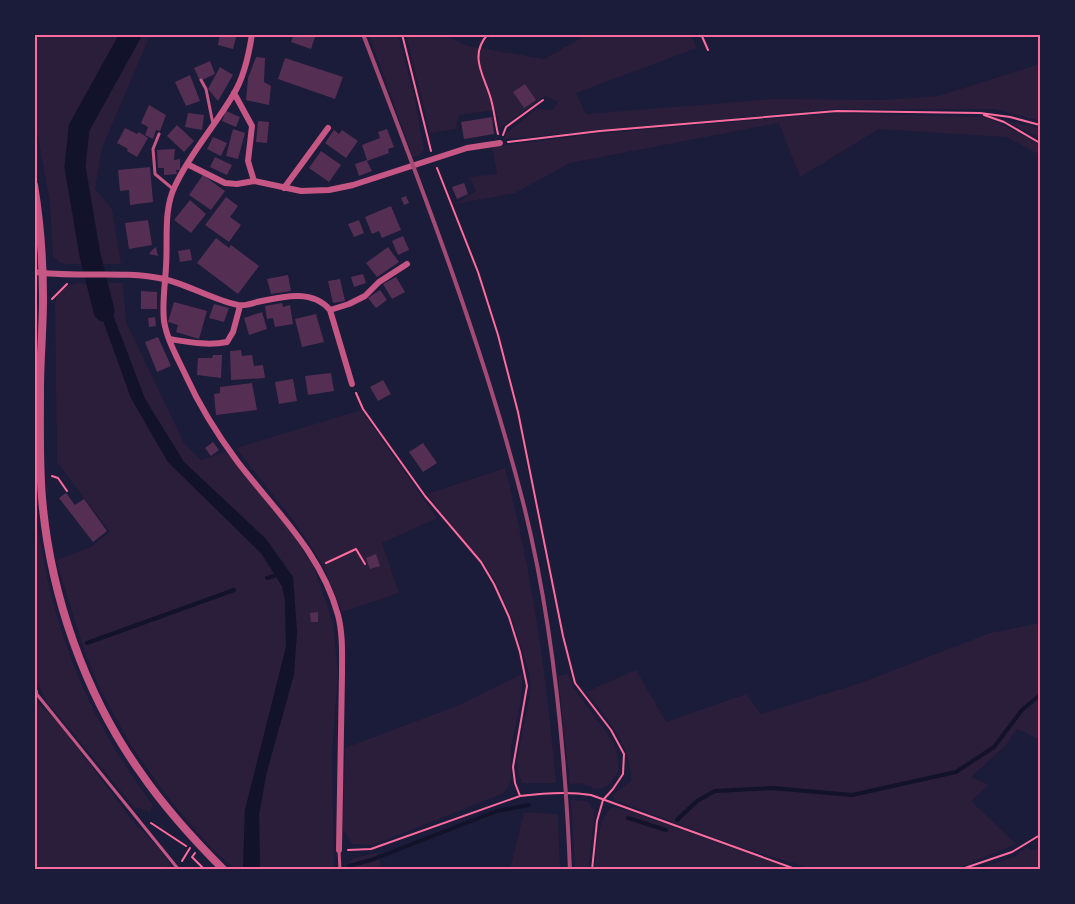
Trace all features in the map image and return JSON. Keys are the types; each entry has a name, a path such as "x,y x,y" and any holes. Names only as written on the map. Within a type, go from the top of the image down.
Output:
{"street":[{"path":"252,34 244,70 234,93 173,189 168,218 164,322 169,339 199,404 213,428 238,462 291,525 319,567 338,616 342,648 339,850"},
{"path":"234,93 252,126 248,161 254,181"},
{"path":"284,188 328,128"},
{"path":"187,164 225,183 237,184 254,181 300,191 329,190 353,185 467,148 500,143"},
{"path":"34,185 38,272 43,299 40,385 42,498 47,539 64,609 83,665 107,717 140,772 168,808 224,870"},
{"path":"330,310 365,296 380,282 407,264"},
{"path":"38,272 121,274 164,279 240,306 280,297 315,298 330,310 352,384"},
{"path":"169,339 196,343 227,342 233,332 240,306"}],"lane":[{"path":"201,80 206,89 213,124"},
{"path":"159,134 153,149 155,174 173,189"},
{"path":"35,692 178,869"},
{"path":"339,850 340,870"}],"path":[{"path":"402,34 432,158 478,272 498,335 518,412 563,636 575,683 611,730 624,754 623,774 603,800 597,821 592,870"},
{"path":"488,34 477,58 490,98 500,143"},
{"path":"701,34 708,50"},
{"path":"500,143 507,128 543,100"},
{"path":"500,143 600,131 837,111 980,113 1041,125"},
{"path":"980,113 1004,122 1041,143"},
{"path":"43,299 53,299 67,284 73,283"},
{"path":"352,384 363,409 426,496 480,562 494,584 508,618 520,652 527,686 513,767 515,783 520,796"},
{"path":"52,476 58,477 67,491"},
{"path":"319,567 356,549 365,564"},
{"path":"339,850 371,849 520,796 575,792 591,795 798,870"},
{"path":"149,822 190,848 195,853 192,857 205,870"},
{"path":"959,870 1012,852 1041,835"},
{"path":"178,869 190,848"}],"shaded area":[{"path":"34,35 150,35 102,148 95,189 112,209 121,264 66,264 59,262 53,256 50,203 35,120"},
{"path":"369,35 398,35 414,96 424,149 420,155 413,157"},
{"path":"406,35 444,35 468,46 544,59 587,35 691,35 697,48 576,93 586,114 773,99 883,100 938,96 1040,64 1040,121 995,109 835,109 504,139 507,133 536,109 553,110 558,102 545,96 500,128 496,110 459,115 456,129 430,133"},
{"path":"838,113 983,117 1000,123 1035,142 1040,146 1040,155 1006,137 879,129 800,177 779,123 570,163 515,193 455,204 476,191 470,177 497,174 492,147 594,134"},
{"path":"1003,120 1040,128 1040,138"},
{"path":"79,283 90,284 131,398 168,462 261,553 282,586 285,600 286,647 245,810 243,869 236,869 214,851 169,799 131,746 100,689 86,656 56,560 91,547 110,532 57,462 55,303 63,288"},
{"path":"105,283 123,283 126,322 184,443 201,460 226,452 287,527 314,567 333,623 338,674 332,753 334,869 260,869 259,815 266,775 294,674 297,631 266,539 184,462 145,399 110,307"},
{"path":"105,283 110,307 145,399 184,462 266,539 293,577 297,631 294,674 266,775 259,815 260,869 243,869 245,810 286,647 285,600 282,586 261,553 168,462 131,398 90,284"},
{"path":"361,410 437,518 382,543 399,593 342,612 323,565 296,524 236,448"},
{"path":"505,468 531,585 548,704 556,783 522,783 517,760 531,688 528,669 512,619 495,580 483,562 445,519 427,494"},
{"path":"34,498 48,583 72,660 87,697 106,733 153,805 150,812 134,807 47,702 35,678"},
{"path":"1040,623 1040,740 1017,729 1005,746 971,777 989,785 971,801 1016,844 961,867 938,870 812,869 737,846 614,800 613,795 631,781 627,755 617,733 586,692 636,670 666,722 746,694 761,714 863,682 990,633"},
{"path":"522,674 520,702 511,748 511,777 504,793 373,845 352,844 343,829 345,748 457,706"},
{"path":"568,674 573,687 614,743 618,758 618,771 611,783 603,788 595,789 581,783 570,784 558,676"},
{"path":"34,700 58,722 131,819 161,851 174,869 35,869"},
{"path":"571,800 587,801 595,811 588,869 575,869"},
{"path":"613,807 791,869 595,869 601,826"},
{"path":"524,812 558,814 560,869 510,869"},
{"path":"1027,847 1030,850 1040,849 1040,869 976,869 1014,857"},
{"path":"377,853 382,869 345,869 353,858"}],"building":[{"path":"220,34 237,34 233,49 218,45"},
{"path":"294,34 316,34 311,49 291,42"},
{"path":"256,57 265,58 264,82 271,86 269,105 246,100 248,78"},
{"path":"285,58 343,77 335,99 278,79"},
{"path":"210,61 215,74 200,81 194,68"},
{"path":"220,67 233,75 218,101 208,89"},
{"path":"190,75 200,101 186,106 175,82"},
{"path":"525,84 536,100 524,108 513,92"},
{"path":"149,105 166,115 160,131 156,130 153,139 145,135 148,127 141,123"},
{"path":"226,111 240,117 236,127 222,121"},
{"path":"188,113 204,115 202,130 185,127"},
{"path":"492,117 494,134 464,139 461,122"},
{"path":"258,121 269,122 267,143 256,142"},
{"path":"177,125 194,141 184,152 167,136"},
{"path":"125,128 137,134 139,132 148,138 137,157 117,143"},
{"path":"233,129 245,133 238,159 226,156"},
{"path":"387,129 394,147 388,149 389,153 367,161 372,171 359,176 355,164 367,160 362,145 380,138 378,132"},
{"path":"334,130 339,134 342,130 358,141 346,158 325,143"},
{"path":"213,137 227,143 221,156 207,149"},
{"path":"175,149 174,160 180,159 180,170 176,170 177,174 164,175 164,168 158,168 157,150"},
{"path":"321,151 341,165 329,182 309,168"},
{"path":"215,157 232,165 227,175 210,167"},
{"path":"150,167 153,202 130,205 129,190 120,191 118,170"},
{"path":"203,175 225,191 211,210 189,195"},
{"path":"464,183 468,194 457,199 452,187"},
{"path":"406,196 409,203 404,205 401,198"},
{"path":"226,197 238,206 230,217 241,225 229,242 205,225"},
{"path":"190,200 206,214 191,233 174,220"},
{"path":"391,206 401,230 382,238 379,231 372,234 365,217"},
{"path":"148,220 152,245 129,249 125,223"},
{"path":"359,220 364,233 354,237 348,224"},
{"path":"403,236 409,250 398,255 392,241"},
{"path":"216,238 229,248 231,245 259,266 238,294 197,263"},
{"path":"156,247 158,256 149,254 152,250"},
{"path":"388,247 399,262 377,277 366,263"},
{"path":"190,249 192,260 180,262 178,251"},
{"path":"363,274 366,283 354,287 351,277"},
{"path":"288,275 291,291 271,294 267,279"},
{"path":"396,277 405,292 392,299 383,284"},
{"path":"340,279 345,301 333,303 328,281"},
{"path":"380,290 387,300 376,308 368,298"},
{"path":"141,291 157,292 157,309 141,309"},
{"path":"174,302 207,311 199,339 176,332 178,325 168,322"},
{"path":"282,303 283,307 290,305 293,324 275,327 273,318 267,319 265,306"},
{"path":"214,304 229,308 224,322 209,318"},
{"path":"262,312 267,329 249,335 244,318"},
{"path":"316,314 324,342 302,347 295,319"},
{"path":"155,317 156,326 149,327 148,318"},
{"path":"158,337 171,366 157,372 145,342"},
{"path":"241,350 242,356 252,355 254,366 263,365 265,378 231,380 230,351"},
{"path":"213,355 222,355 221,378 197,375 198,358 212,358"},
{"path":"331,373 334,391 308,395 305,376"},
{"path":"293,379 297,401 279,404 275,382"},
{"path":"383,380 391,394 378,401 370,387"},
{"path":"252,383 257,410 216,415 214,394 220,393 220,387"},
{"path":"213,442 219,450 211,456 205,448"},
{"path":"423,443 437,463 423,472 409,452"},
{"path":"66,493 75,505 84,499 107,531 93,542 59,498"},
{"path":"376,554 380,566 370,569 366,558"},
{"path":"318,612 318,622 311,622 310,613"}],"waterway":[{"path":"104,311 90,255 75,167 79,128 131,34"},
{"path":"267,578 280,574"},
{"path":"87,643 234,590"},
{"path":"677,820 697,801 715,791 772,788 852,795 956,772 994,747 1022,710 1040,695"},
{"path":"349,866 371,860 497,811 529,805"},
{"path":"628,818 666,830"}],"railway":[{"path":"363,34 470,324 523,502 542,592 556,684 565,777 570,870"}]}
